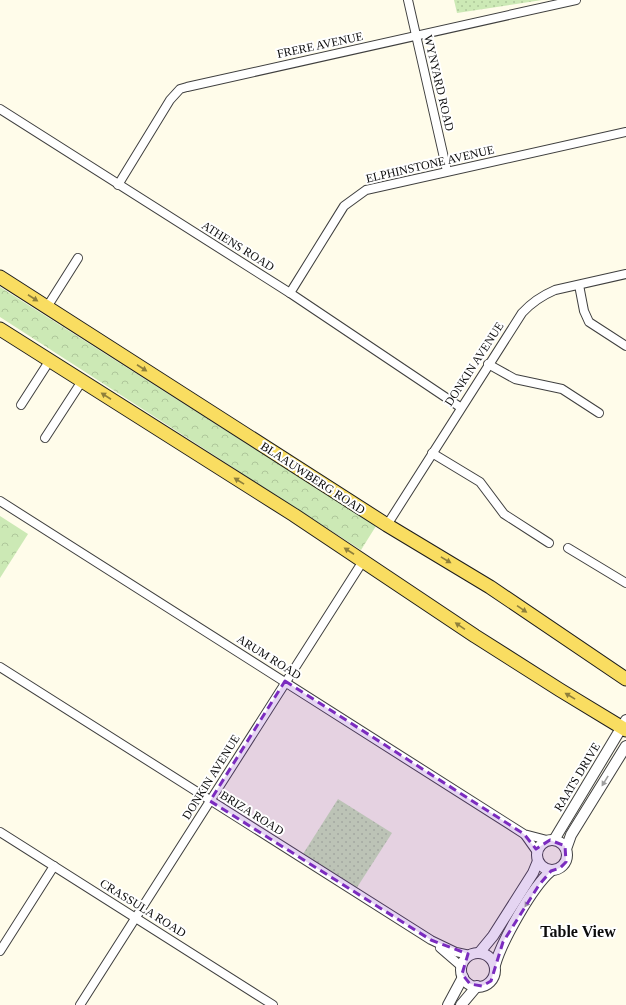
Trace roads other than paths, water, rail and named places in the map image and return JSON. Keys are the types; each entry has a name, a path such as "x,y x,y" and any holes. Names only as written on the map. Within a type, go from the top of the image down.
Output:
{"main road":[{"name":"BLAAUWBERG ROAD","path":"0,277 387,525 490,587 626,679"},
{"path":"0,329 363,561 475,636 625,726"}],"street":[{"name":"WYNYARD ROAD","path":"408,0 447,171"},
{"name":"FRERE AVENUE","path":"118,185 166,105 180,89 576,0"},
{"name":"ATHENS ROAD","path":"0,109 290,293 460,407"},
{"name":"ELPHINSTONE AVENUE","path":"290,293 344,206 366,190 626,132"},
{"path":"47,308 78,258"},
{"name":"DONKIN AVENUE","path":"387,525 460,407 522,313 530,304 543,295 555,290 626,274"},
{"path":"579,285 584,311 589,322 626,346"},
{"path":"21,405 50,360"},
{"path":"488,364 515,379 562,389 599,413"},
{"path":"45,438 82,381"},
{"path":"432,453 480,482 504,514 549,543"},
{"name":"ARUM ROAD","path":"0,501 524,834 551,840"},
{"path":"568,548 626,583"},
{"name":"DONKIN AVENUE","path":"80,1005 285,681 363,561"},
{"name":"BRIZA ROAD","path":"0,667 431,940 456,952 475,954"},
{"name":"RAATS DRIVE","path":"551,840 625,726"},
{"name":"RAATS DRIVE","path":"566,849 571,835 626,746"},
{"name":"CRASSULA ROAD","path":"0,832 273,1005"},
{"name":"ARUM ROAD","path":"524,834 537,857"},
{"path":"448,1005 463,972 465,960 475,954 497,930 533,873 537,857 540,845 551,840 562,844 566,849 568,856 565,864 558,870 551,871 542,867 537,857"},
{"path":"0,951 54,866"},
{"path":"494,965 503,942 539,885 551,871"},
{"name":"BRIZA ROAD","path":"431,940 463,972"},
{"path":"463,972 468,982 476,986 482,986 491,981 495,973 494,965 487,955 475,954"},
{"path":"461,1005 476,986"}],"district":[{"name":"Table View","path":"578,931"}]}
